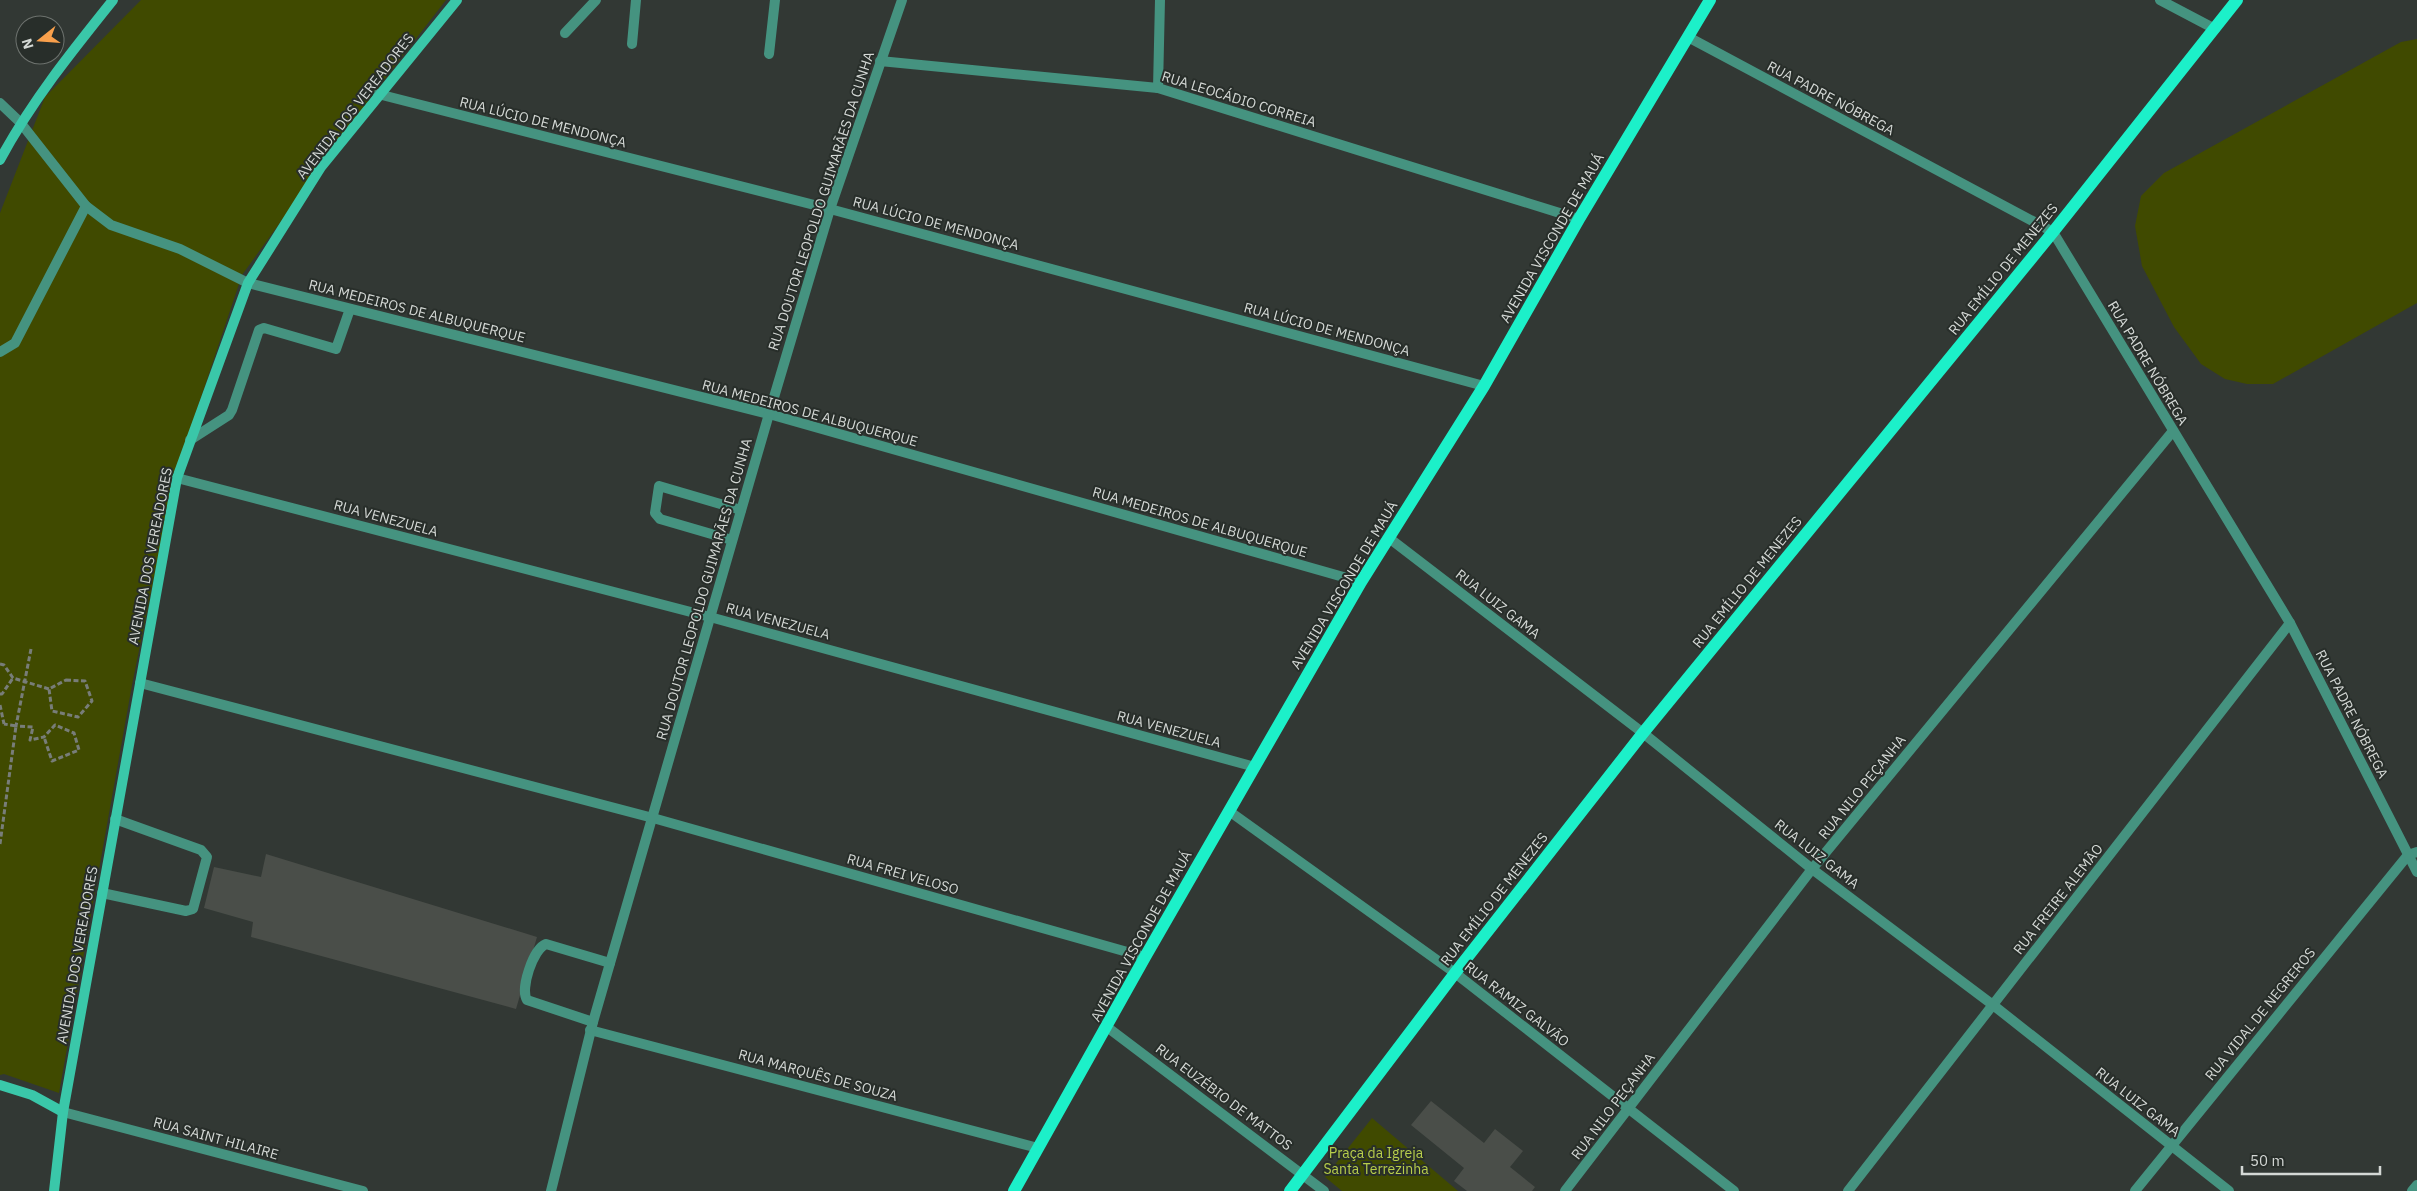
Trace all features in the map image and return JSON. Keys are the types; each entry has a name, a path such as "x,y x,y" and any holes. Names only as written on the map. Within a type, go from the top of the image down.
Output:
{"main road":[{"path":"0,160 20,122 62,64 113,0"},
{"name":"AVENIDA DOS VEREADORES","path":"54,1191 63,1112 177,478 248,283 321,167 378,94 457,0"},
{"name":"AVENIDA VISCONDE DE MAUÁ","path":"1014,1191 1145,957 1361,582 1484,386 1579,219 1710,0"},
{"name":"RUA EMÍLIO DE MENEZES","path":"1290,1191 1455,973 1643,733 2053,232 2237,0"},
{"path":"0,1085 32,1095 63,1112"}],"street":[{"path":"565,33 596,0"},
{"path":"632,44 636,0"},
{"path":"769,54 775,0"},
{"name":"RUA DOUTOR LEOPOLDO GUIMARÃES DA CUNHA","path":"552,1191 591,1026 769,414 830,209 902,0"},
{"path":"1158,88 1160,0"},
{"path":"2160,0 2215,29"},
{"name":"RUA PADRE NÓBREGA","path":"1688,37 2053,232 2290,623 2412,853 2417,872"},
{"name":"RUA LEOCÁDIO CORREIA","path":"880,61 1158,88 1579,219"},
{"name":"RUA LÚCIO DE MENDONÇA","path":"378,94 830,209 1484,386"},
{"name":"RUA MEDEIROS DE ALBUQUERQUE","path":"0,102 20,122 86,206 112,225 180,248 248,283 769,414 1361,582"},
{"path":"0,352 16,343 86,206"},
{"path":"190,440 228,415 232,410 259,330 264,328 336,350 350,309"},
{"name":"RUA NILO PEÇANHA","path":"1565,1191 1812,869 2173,431"},
{"name":"RUA VENEZUELA","path":"177,478 710,617 1255,767"},
{"path":"732,540 660,519 655,513 659,486 741,510"},
{"name":"RUA LUIZ GAMA","path":"1389,538 1643,733 1812,869 1993,1005 2229,1191"},
{"name":"RUA FREIRE ALEMÃO","path":"1848,1191 2290,623"},
{"name":"RUA FREI VELOSO","path":"140,683 653,818 1145,957"},
{"name":"RUA RAMIZ GALVÃO","path":"1229,811 1455,973 1734,1191"},
{"path":"102,893 186,911 193,909 206,857 201,850 116,819"},
{"name":"RUA VIDAL DE NEGREROS","path":"2135,1191 2412,853"},
{"name":"RUA MARQUÊS DE SOUZA","path":"610,963 546,944 536,952 524,990 527,1000 591,1026 1038,1148"},
{"name":"RUA EUZÉBIO DE MATTOS","path":"1107,1027 1324,1191"},
{"name":"RUA SAINT HILAIRE","path":"63,1112 363,1191"},
{"path":"2412,1191 2417,1185"}],"path":[{"path":"0,844 16,726 31,649"},
{"path":"0,664 4,665 13,678 49,689 66,680 85,681 92,701 78,718 52,711 49,689"},
{"path":"0,694 2,694 13,678"},
{"path":"0,704 4,724"},
{"path":"0,727 4,724 33,727 30,740 44,737 55,725 74,733 79,750 52,761 44,737"}],"green space":[{"path":"141,0 446,0 374,93 242,275 174,478 132,685 59,1093 4,1074 0,1075 0,213 45,97"},
{"path":"2417,39 2417,303 2273,384 2247,384 2225,379 2201,364 2174,327 2142,266 2135,226 2141,196 2164,173 2401,42"},
{"name":"Praça da Igreja Santa Terrezinha","path":"1372,1118 1458,1191 1342,1191 1325,1177"}],"building":[{"path":"266,854 537,937 516,1009 251,937 253,922 204,908 214,867 261,877"},
{"path":"1431,1101 1484,1143 1495,1129 1523,1151 1510,1167 1535,1187 1532,1191 1467,1191 1454,1181 1464,1168 1411,1125"}]}
